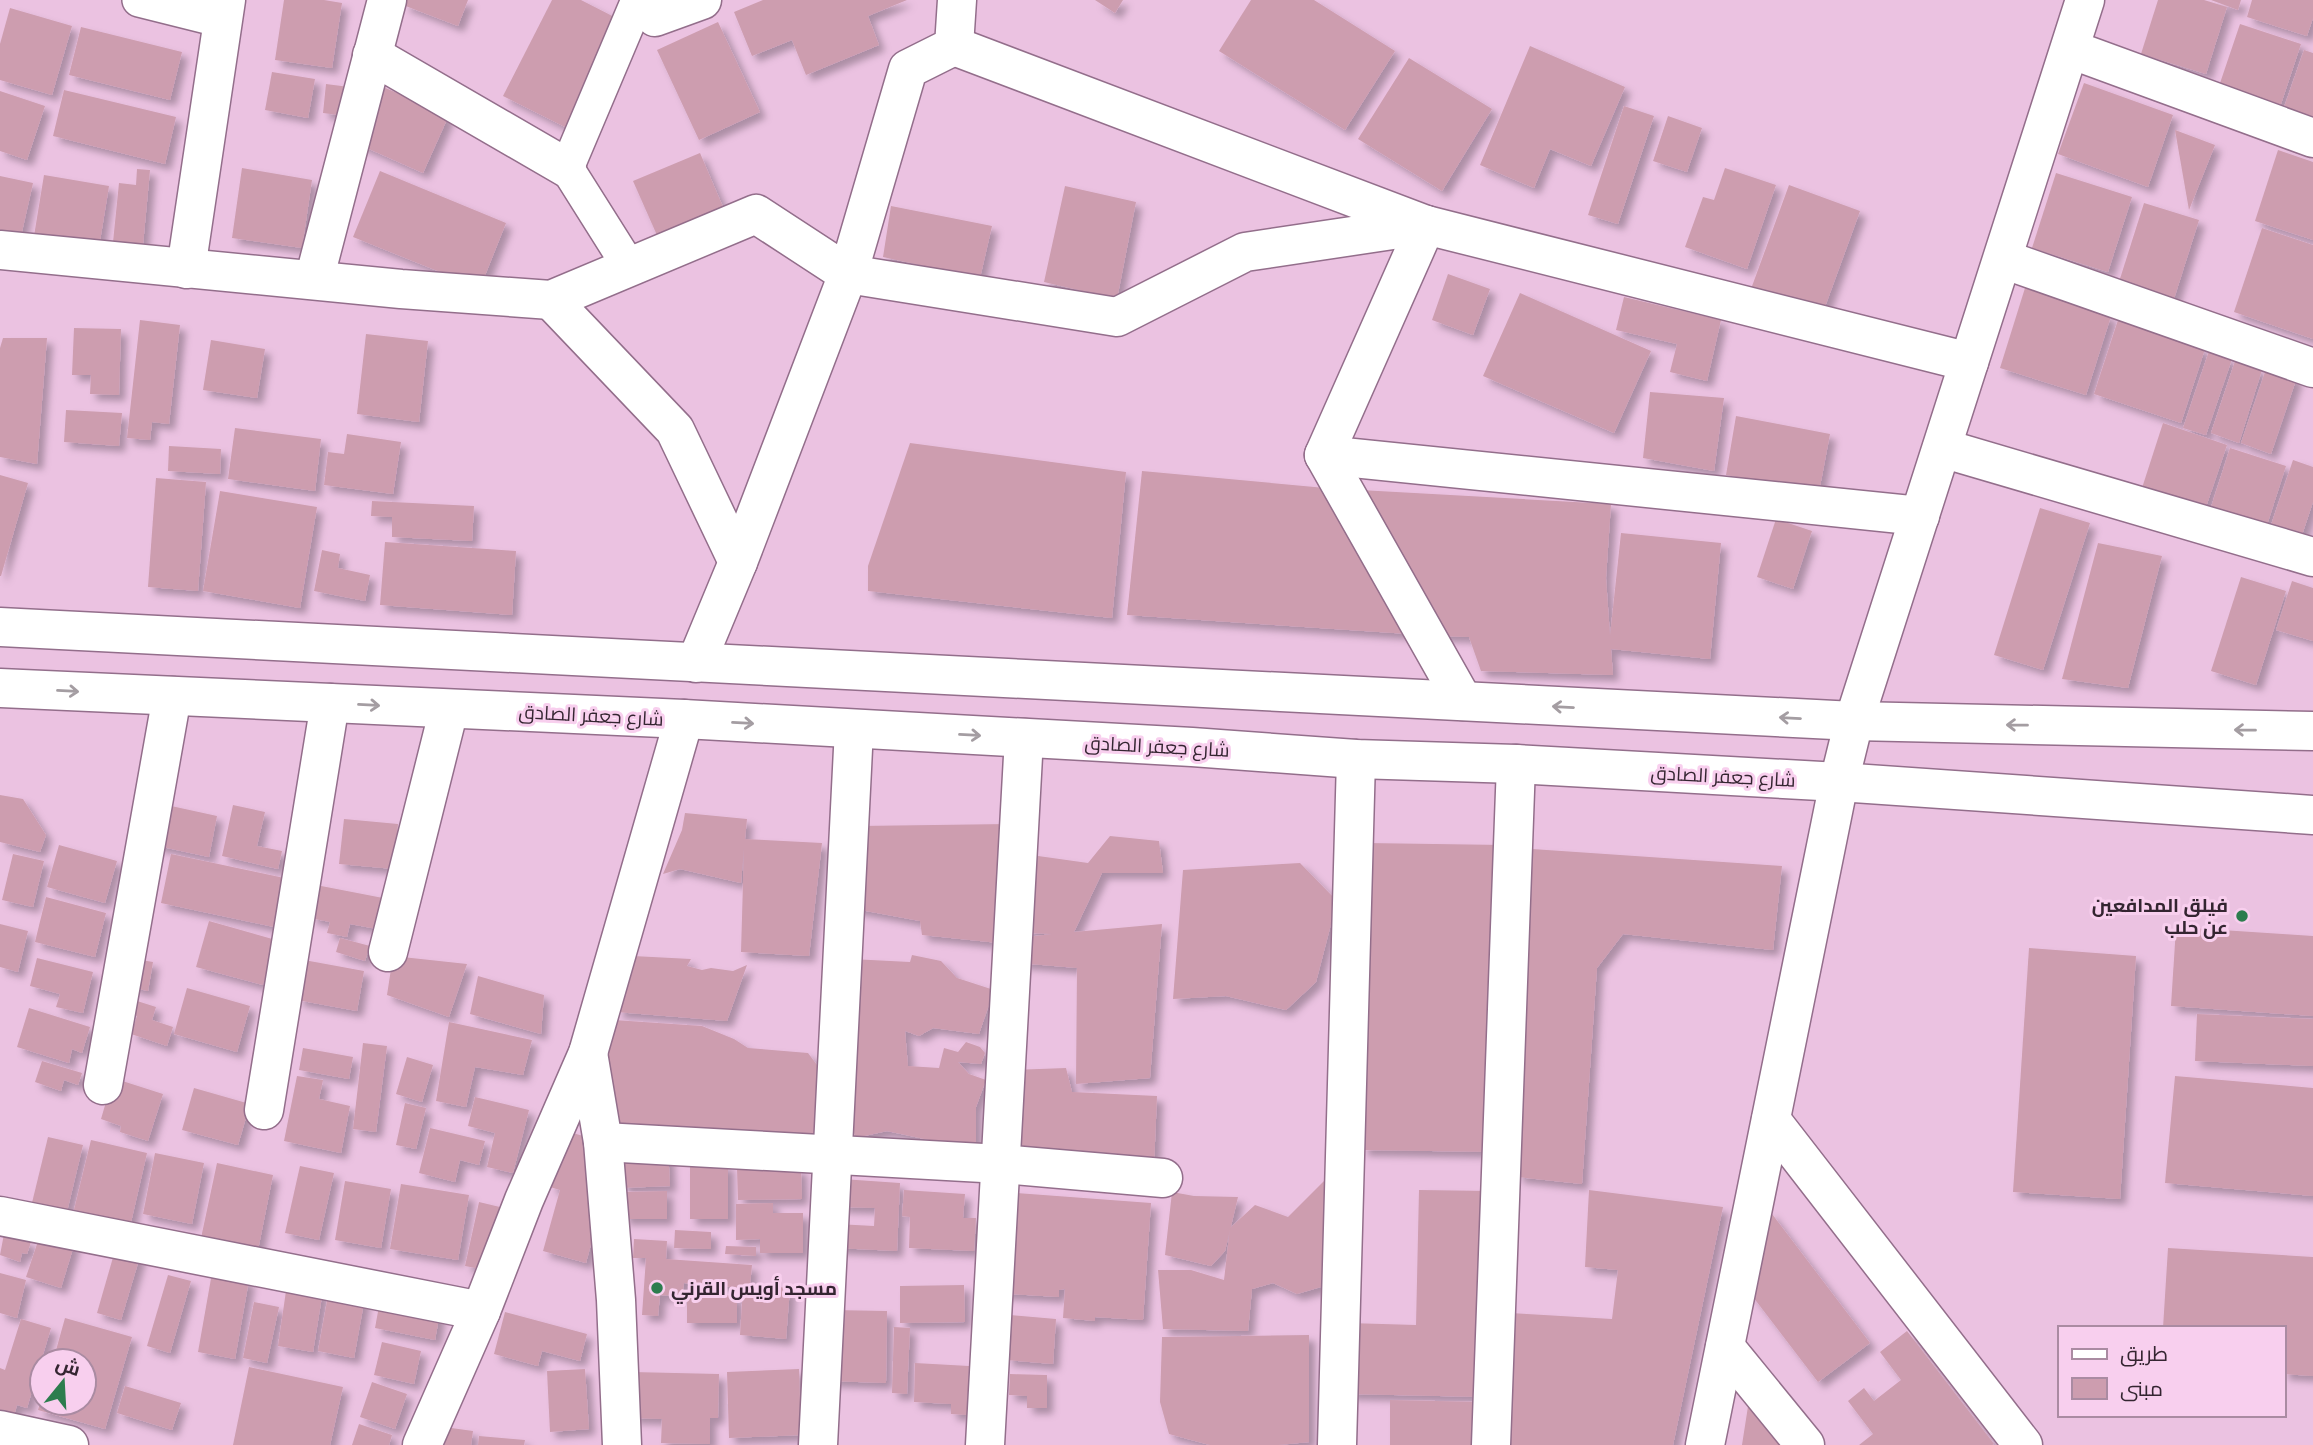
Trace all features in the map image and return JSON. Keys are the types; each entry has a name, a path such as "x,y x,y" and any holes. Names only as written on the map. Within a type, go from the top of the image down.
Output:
{"street":[{"path":"139,0 224,10 186,268"},
{"path":"314,280 387,0"},
{"path":"568,167 638,0"},
{"path":"648,0 655,17 702,0"},
{"path":"954,46 957,0"},
{"path":"1705,1445 1839,782 1854,721 2085,0"},
{"path":"696,663 738,562 848,274 908,69 954,46 1426,225 1969,362"},
{"path":"2070,49 2313,138"},
{"path":"372,55 568,167 630,268"},
{"path":"0,250 551,300 756,214 848,274 1116,317 1245,252 1426,225"},
{"path":"1324,455 1426,225"},
{"path":"2003,260 2313,368"},
{"path":"551,300 674,430 738,562"},
{"path":"1942,448 2313,557"},
{"path":"1324,455 1920,516"},
{"path":"1324,455 1462,701"},
{"path":"0,627 1854,721 2313,731"},
{"name":"شارع جعفر الصادق","path":"1,691 684,719 1192,747 1356,759 1516,764 1839,782 2313,815"},
{"path":"103,1086 172,696"},
{"path":"264,1110 330,703"},
{"path":"388,951 449,709"},
{"path":"422,1445 588,1053 684,719"},
{"path":"818,1445 854,729"},
{"path":"985,1445 1024,738"},
{"path":"1337,1445 1356,759"},
{"path":"1491,1445 1516,764"},
{"path":"588,1053 603,1142 616,1300 622,1445"},
{"path":"1771,1120 2023,1445"},
{"path":"603,1142 1001,1164 1163,1178"},
{"path":"0,1216 481,1311"},
{"path":"1725,1347 1805,1445"},
{"path":"0,1430 69,1445"}],"building":[{"path":"284,0 342,3 332,68 275,60"},
{"path":"405,0 468,0 458,26 403,5"},
{"path":"552,0 581,0 622,21 567,128 503,96"},
{"path":"763,0 907,0 868,16 879,45 806,75 792,40 752,56 734,12"},
{"path":"1095,0 1123,0 1115,13"},
{"path":"1251,0 1314,0 1395,51 1345,130 1219,51"},
{"path":"2158,0 2204,0 2227,7 2206,74 2141,54"},
{"path":"2211,0 2241,0 2238,10"},
{"path":"2252,0 2313,0 2313,18 2307,36 2247,17"},
{"path":"10,8 72,26 52,95 0,80 0,44"},
{"path":"718,22 760,112 699,140 657,50"},
{"path":"2240,24 2301,44 2278,113 2217,92"},
{"path":"81,27 182,52 170,100 69,75"},
{"path":"1530,46 1625,87 1591,166 1550,149 1534,188 1480,165"},
{"path":"2304,50 2313,53 2313,123 2282,113"},
{"path":"1409,58 1492,109 1442,191 1358,139"},
{"path":"272,72 315,79 308,118 265,110"},
{"path":"2084,83 2173,115 2148,187 2058,154"},
{"path":"326,84 349,87 346,116 323,113"},
{"path":"376,84 449,115 423,173 351,141"},
{"path":"64,90 176,117 165,164 53,136"},
{"path":"0,91 45,106 27,160 0,151"},
{"path":"1624,106 1654,116 1618,224 1588,215"},
{"path":"1668,116 1702,128 1687,172 1653,161"},
{"path":"2175,130 2215,145 2189,210"},
{"path":"2278,150 2313,162 2313,240 2255,221"},
{"path":"700,153 726,214 660,242 633,181"},
{"path":"242,168 312,180 302,248 232,238"},
{"path":"1725,168 1776,185 1747,269 1685,247 1703,197 1714,200"},
{"path":"137,169 150,170 143,245 113,242 119,183 136,185"},
{"path":"380,171 506,223 480,288 353,237"},
{"path":"2056,173 2132,197 2108,272 2032,248"},
{"path":"44,175 109,186 99,247 34,236"},
{"path":"0,176 33,183 19,245 0,241"},
{"path":"1789,185 1860,211 1822,315 1751,289"},
{"path":"1065,186 1136,202 1117,299 1044,282"},
{"path":"2144,203 2199,220 2173,302 2118,285"},
{"path":"891,206 992,226 980,278 883,257"},
{"path":"2262,228 2313,245 2313,339 2234,312"},
{"path":"1448,274 1490,289 1473,335 1432,320"},
{"path":"2025,288 2111,316 2086,395 2000,368"},
{"path":"1520,293 1651,351 1614,433 1483,376"},
{"path":"1624,297 1721,320 1707,381 1670,372 1677,344 1616,330"},
{"path":"140,320 180,325 169,424 152,422 150,440 127,438"},
{"path":"2118,320 2205,349 2181,423 2094,394"},
{"path":"74,328 121,329 119,395 90,394 91,375 72,375"},
{"path":"366,334 428,341 419,422 357,414"},
{"path":"3,338 47,338 37,464 0,457 0,348"},
{"path":"211,340 265,349 257,398 203,390"},
{"path":"2209,351 2232,359 2206,435 2183,428"},
{"path":"2235,361 2262,370 2239,443 2211,433"},
{"path":"2267,366 2297,377 2271,454 2241,443"},
{"path":"1650,392 1724,398 1714,471 1643,458"},
{"path":"66,410 122,413 119,446 64,442"},
{"path":"1736,416 1830,434 1819,492 1726,475"},
{"path":"2163,423 2227,445 2205,510 2142,488"},
{"path":"235,428 321,439 315,491 228,479"},
{"path":"347,434 401,442 393,494 324,485 328,452 344,454"},
{"path":"910,443 1126,472 1112,618 868,591 868,566"},
{"path":"169,446 221,449 220,474 168,471"},
{"path":"2230,448 2286,466 2267,525 2211,507"},
{"path":"2293,460 2313,467 2313,502 2301,538 2270,528"},
{"path":"1142,471 1336,489 1424,635 1127,615"},
{"path":"0,475 28,483 1,576 0,576"},
{"path":"156,478 206,482 198,591 148,587"},
{"path":"1360,490 1611,504 1606,578 1610,636 1621,533 1721,543 1710,659 1611,649 1613,675 1481,671 1469,637 1437,636"},
{"path":"220,491 317,507 300,608 203,591"},
{"path":"372,501 474,506 472,541 392,537 392,517 371,516"},
{"path":"2040,508 2090,523 2043,670 1994,655"},
{"path":"1776,519 1812,531 1793,589 1757,577"},
{"path":"385,542 516,551 512,615 380,605"},
{"path":"2098,543 2162,556 2128,688 2062,679"},
{"path":"322,550 340,554 338,568 370,575 365,601 314,591"},
{"path":"2241,577 2286,591 2256,685 2211,671"},
{"path":"2292,581 2313,588 2313,641 2276,630"},
{"path":"0,795 23,799 46,835 40,852 0,842"},
{"path":"162,804 217,816 209,857 153,845"},
{"path":"233,805 265,812 257,846 282,851 278,869 222,856"},
{"path":"685,813 747,819 745,839 822,843 809,956 741,952 744,848 741,883 680,869 663,874 682,830"},
{"path":"344,819 398,824 394,869 339,864"},
{"path":"1008,824 999,943 922,935 920,921 850,908 859,826"},
{"path":"1110,836 1159,841 1163,873 1102,873 1074,932 1162,924 1150,1078 1076,1084 1077,968 1019,963 1019,938 1052,934 1025,933 1031,855 1088,863"},
{"path":"1366,843 1504,845 1500,1152 1362,1150"},
{"path":"59,845 117,861 105,903 47,887"},
{"path":"1532,849 1782,866 1773,950 1623,934 1597,968 1582,1184 1517,1177"},
{"path":"13,854 44,861 33,907 2,900"},
{"path":"171,854 289,879 279,928 161,903"},
{"path":"1300,863 1337,901 1316,982 1286,1010 1226,996 1173,999 1183,870"},
{"path":"316,885 383,898 377,929 350,924 347,937 327,933 330,922 310,918"},
{"path":"46,897 106,913 95,957 35,942"},
{"path":"209,921 276,940 263,985 196,967"},
{"path":"0,924 28,931 18,972 0,967"},
{"path":"2176,927 2313,936 2313,1016 2171,1006"},
{"path":"340,938 370,946 365,961 336,952"},
{"path":"2029,948 2136,956 2120,1199 2013,1192"},
{"path":"912,955 941,961 957,978 994,990 979,1034 933,1028 919,1036 905,1031 908,1066 939,1068 944,1048 958,1052 966,1042 980,1047 985,1053 981,1064 958,1062 969,1074 986,1080 976,1107 976,1150 887,1131 855,1138 839,1056 851,959 910,962"},
{"path":"393,956 467,964 449,1017 387,995"},
{"path":"633,956 691,959 687,966 702,970 711,968 733,971 747,965 727,1021 616,1012"},
{"path":"37,958 93,972 83,1013 56,1007 60,994 30,986"},
{"path":"135,959 153,962 148,991 130,987"},
{"path":"304,960 364,971 357,1011 297,1000"},
{"path":"478,976 544,995 541,1034 470,1014"},
{"path":"187,988 250,1006 237,1052 174,1034"},
{"path":"134,1000 156,1007 152,1020 173,1027 167,1046 131,1034 137,1016 129,1014"},
{"path":"29,1008 90,1027 82,1053 72,1049 69,1063 17,1047"},
{"path":"2197,1014 2313,1019 2313,1066 2195,1061"},
{"path":"614,1020 702,1026 748,1048 808,1053 823,1073 818,1154 603,1124 598,1072"},
{"path":"449,1022 532,1040 523,1075 475,1067 466,1107 436,1101"},
{"path":"363,1043 387,1046 376,1132 353,1129"},
{"path":"303,1048 353,1057 349,1079 299,1070"},
{"path":"407,1057 433,1065 422,1102 396,1094"},
{"path":"42,1061 82,1073 78,1085 64,1080 61,1091 35,1082"},
{"path":"1066,1068 1072,1092 1157,1096 1154,1166 1011,1162 1012,1070"},
{"path":"297,1076 323,1080 319,1099 350,1106 341,1153 284,1141"},
{"path":"2175,1076 2313,1088 2313,1196 2165,1183"},
{"path":"113,1078 163,1094 148,1141 120,1132 121,1126 101,1119"},
{"path":"194,1088 250,1104 238,1145 182,1130"},
{"path":"475,1097 529,1110 513,1173 487,1167 495,1133 468,1126"},
{"path":"405,1103 426,1108 416,1149 396,1145"},
{"path":"430,1128 485,1141 479,1165 460,1160 455,1182 419,1173"},
{"path":"565,1131 602,1141 587,1199 602,1203 586,1263 543,1251 560,1190 550,1187"},
{"path":"48,1137 83,1145 65,1220 30,1211"},
{"path":"91,1140 147,1153 129,1231 72,1218"},
{"path":"668,1147 670,1186 622,1188 620,1149"},
{"path":"155,1153 204,1163 192,1224 143,1214"},
{"path":"217,1163 273,1175 258,1250 201,1238"},
{"path":"728,1164 728,1219 690,1219 690,1165"},
{"path":"300,1166 334,1173 319,1240 285,1233"},
{"path":"801,1168 802,1199 738,1200 737,1169"},
{"path":"1331,1174 1331,1284 1297,1294 1273,1283 1252,1289 1248,1331 1163,1329 1158,1270 1191,1270 1224,1280 1230,1228 1255,1205 1288,1217"},
{"path":"842,1179 900,1183 897,1251 836,1248 837,1224 874,1226 875,1208 840,1207"},
{"path":"345,1181 391,1189 381,1248 335,1240"},
{"path":"401,1184 469,1195 458,1260 390,1249"},
{"path":"904,1190 965,1194 963,1218 976,1218 974,1251 909,1248 910,1217 902,1216"},
{"path":"1419,1190 1490,1191 1485,1397 1348,1394 1349,1323 1416,1325"},
{"path":"1589,1190 1723,1207 1673,1445 1505,1445 1510,1313 1612,1319 1618,1270 1585,1267"},
{"path":"667,1191 667,1219 623,1219 623,1192"},
{"path":"1003,1192 1151,1203 1143,1320 1095,1317 1095,1321 1063,1318 1065,1289 1059,1290 1059,1297 996,1293"},
{"path":"1172,1192 1194,1196 1238,1197 1225,1251 1211,1266 1165,1255"},
{"path":"479,1202 504,1208 491,1271 465,1266"},
{"path":"773,1203 773,1213 803,1213 803,1253 760,1253 760,1239 736,1240 736,1204"},
{"path":"1769,1210 1870,1343 1818,1382 1750,1293"},
{"path":"675,1230 711,1232 711,1249 674,1248"},
{"path":"41,1232 75,1242 61,1288 26,1277"},
{"path":"4,1234 31,1242 27,1254 22,1253 20,1262 0,1255"},
{"path":"634,1239 667,1241 666,1259 752,1265 750,1285 790,1288 786,1339 740,1335 743,1288 684,1283 682,1296 660,1295 658,1316 642,1315 646,1258 633,1258"},
{"path":"726,1246 756,1247 756,1256 725,1254"},
{"path":"116,1247 141,1253 121,1320 97,1313"},
{"path":"2168,1248 2313,1257 2313,1376 2285,1374 2285,1326 2163,1326"},
{"path":"0,1273 26,1280 17,1318 0,1313"},
{"path":"212,1273 249,1280 235,1359 198,1352"},
{"path":"168,1275 191,1281 170,1353 147,1346"},
{"path":"287,1284 323,1290 313,1352 278,1346"},
{"path":"964,1285 965,1322 900,1323 900,1286"},
{"path":"329,1290 365,1297 354,1358 318,1351"},
{"path":"687,1294 737,1295 737,1323 687,1323"},
{"path":"381,1295 441,1307 435,1340 375,1328"},
{"path":"254,1302 279,1307 267,1363 243,1358"},
{"path":"832,1310 887,1311 886,1383 830,1381"},
{"path":"505,1312 587,1334 580,1361 542,1351 538,1366 494,1354"},
{"path":"1010,1315 1056,1319 1053,1364 1006,1360"},
{"path":"65,1318 132,1337 105,1429 63,1417 98,1417 98,1347 57,1347"},
{"path":"21,1319 51,1328 45,1347 28,1347 28,1405 27,1408 17,1405 11,1427 0,1424 0,1368 5,1370"},
{"path":"894,1327 910,1328 907,1394 892,1393"},
{"path":"1907,1331 1994,1444 1859,1445 1873,1434 1848,1401 1864,1388 1874,1401 1901,1380 1880,1352"},
{"path":"1309,1335 1309,1442 1210,1445 1169,1434 1160,1402 1162,1337"},
{"path":"382,1342 421,1351 414,1384 374,1375"},
{"path":"915,1363 969,1366 967,1415 951,1414 951,1404 914,1402"},
{"path":"249,1367 343,1387 330,1445 233,1445"},
{"path":"585,1369 589,1429 550,1432 547,1371"},
{"path":"799,1369 801,1435 729,1438 727,1372"},
{"path":"632,1372 719,1374 718,1418 710,1418 710,1444 661,1443 662,1419 631,1418"},
{"path":"1010,1374 1047,1375 1047,1408 1027,1408 1027,1396 1009,1395"},
{"path":"372,1382 407,1394 395,1429 360,1417"},
{"path":"125,1386 181,1403 172,1430 117,1413"},
{"path":"1390,1400 1482,1402 1481,1445 1390,1445"},
{"path":"1749,1400 1786,1445 1742,1445"},
{"path":"359,1424 392,1435 389,1445 352,1445"},
{"path":"444,1427 473,1431 471,1445 442,1445"},
{"path":"479,1436 525,1440 524,1445 478,1445"}],"place":[{"name":"فيلق المدافعين عن حلب","path":"2242,916"},
{"name":"مسجد أويس القرني","path":"657,1288"}]}
